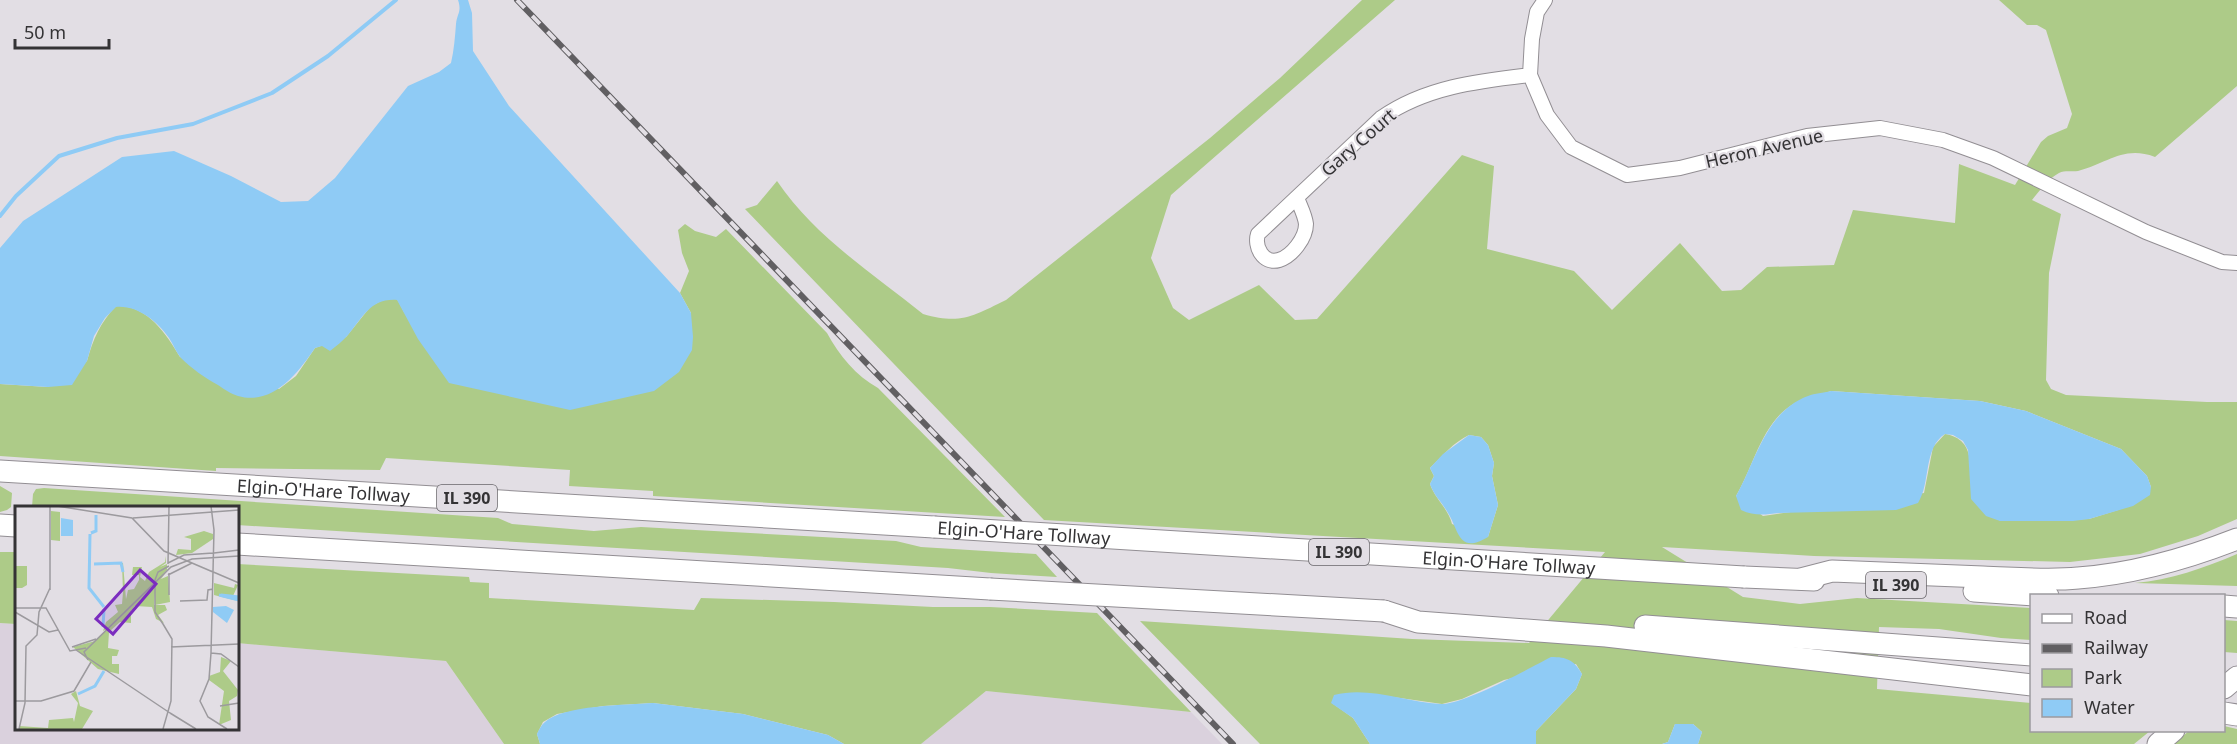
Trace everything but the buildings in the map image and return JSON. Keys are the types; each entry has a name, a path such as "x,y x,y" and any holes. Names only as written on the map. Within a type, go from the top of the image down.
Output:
{"highway":[{"name":"Elgin-O'Hare Tollway","path":"0,471 2030,595"},
{"path":"0,525 15,526"},
{"path":"1801,579 1832,571 2077,579 2115,574 2160,564 2205,552 2237,539"},
{"path":"238,544 1606,624 2030,655"},
{"path":"1384,611 1418,622 1606,636 2030,685"},
{"path":"2225,686 2237,677"},
{"path":"2158,744 2172,732"}],"street":[{"path":"1530,75 1532,39 1538,12 1545,0"},
{"name":"Gary Court","path":"1297,198 1306,225 1303,238 1284,257 1274,261 1267,259 1258,249 1256,240 1258,234 1367,129 1396,107 1419,96 1464,84 1530,75"},
{"name":"Heron Avenue","path":"1530,75 1547,115 1571,147 1627,175 1680,168 1807,136 1880,128 1943,140 1993,158 2146,231 2222,262 2237,263"}],"shaded area":[{"path":"0,623 15,624 15,729 238,729 238,643 446,661 504,744 0,744"},
{"path":"986,691 1191,712 1222,744 921,744"}],"green space":[{"path":"1362,0 1395,0 1171,195 1151,258 1173,308 1189,320 1259,285 1295,320 1317,319 1462,155 1494,166 1487,249 1574,271 1612,310 1680,243 1722,291 1741,290 1767,267 1834,265 1853,210 1955,223 1959,164 2015,185 2041,142 2048,136 2067,128 2072,114 2046,30 2037,25 2027,25 1999,0 2237,0 2237,86 2155,157 2134,153 2124,154 2078,171 2061,172 2055,175 2032,200 2061,214 2049,273 2046,380 2051,389 2066,395 2237,402 2237,519 2198,536 2140,554 2070,562 1814,556 1662,547 1743,597 1800,604 1857,598 2030,608 2030,640 1939,629 1879,627 1877,689 2030,703 2030,732 2149,732 2134,744 1698,744 1702,732 1693,724 1675,724 1668,742 1662,744 1536,744 1536,731 1576,689 1582,674 1576,664 1504,680 1462,699 1442,704 1372,694 1332,703 1353,718 1370,744 1260,744 1140,621 1412,639 1529,643 1605,552 1044,520 745,209 757,205 777,181 808,219 826,236 923,314 957,319 975,314 1006,300 1210,138 1280,78","holes":["1831,391 1980,401 2026,411 2121,449 2147,476 2151,487 2118,510 2089,519 2000,521 1970,461 1968,450 1955,437 1945,434 1933,447 1924,493 1763,516 1736,496 1767,432 1774,421 1795,403","1469,435 1481,437 1488,445 1494,463 1492,476 1498,505 1488,537 1452,524 1430,484 1434,476 1430,468 1453,445"]},
{"path":"685,224 695,231 716,237 726,229 827,333 855,371 878,388 1005,517 653,496 653,491 569,486 570,470 386,458 380,470 216,468 216,471 0,456 0,384 48,387 87,361 98,332 116,306 137,310 146,315 162,330 180,357 279,389 296,376 315,348 346,337 371,306 385,299 397,299 404,312 691,313 680,293 689,271 682,253 678,230"},
{"path":"0,486 12,493 11,507 0,512"},
{"path":"36,489 498,518 512,524 594,531 641,527 896,541 921,547 1036,554 1057,577 948,568 238,525 238,506 32,506"},
{"path":"0,552 15,552 15,624 0,623"},
{"path":"2237,554 2237,586 2135,583 2187,573"},
{"path":"238,564 469,577 470,582 489,583 489,598 694,610 701,598 990,607 1097,613 1191,712 986,691 921,744 844,744 828,735 743,714 653,703 603,706 557,714 543,722 537,734 540,744 504,744 446,661 238,643"},
{"path":"2225,620 2237,621 2237,653 2225,652"},
{"path":"2225,726 2237,729 2237,744 2173,744 2188,732 2225,732"}],"water":[{"path":"458,0 468,0 472,13 473,51 509,106 680,293 691,313 693,337 692,350 679,372 654,391 570,410 449,383 418,339 397,300 388,300 368,310 346,337 330,351 322,346 315,348 292,377 273,392 262,396 251,398 238,396 208,379 181,358 169,338 152,320 139,311 124,307 116,307 105,318 94,336 87,361 72,385 48,387 0,384 0,248 23,221 122,157 174,151 231,176 281,202 308,201 335,178 408,86 439,72 451,63 459,10"},
{"path":"1831,391 1980,401 2026,411 2121,449 2147,476 2151,487 2150,495 2133,506 2089,519 2000,521 1986,516 1971,499 1968,450 1963,441 1953,435 1945,434 1933,448 1925,486 1918,503 1896,510 1764,515 1741,510 1736,496 1763,439 1781,413 1793,403 1811,395"},
{"path":"1469,435 1481,437 1488,445 1494,463 1492,476 1498,505 1488,537 1471,543 1461,538 1430,484 1434,476 1430,468 1443,454"},
{"path":"1551,657 1570,660 1582,674 1576,689 1536,731 1536,744 1370,744 1353,718 1331,703 1334,695 1360,692 1427,703 1450,703 1496,685"},
{"path":"653,703 743,714 828,735 844,744 540,744 537,734 544,723 554,716 580,709"},
{"path":"1675,724 1693,724 1702,732 1698,744 1662,744 1668,742"}],"waterway":[{"path":"0,216 16,196 59,156 117,138 193,124 272,93 328,56 396,0"}],"railway":[{"path":"517,0 1233,744"}]}
